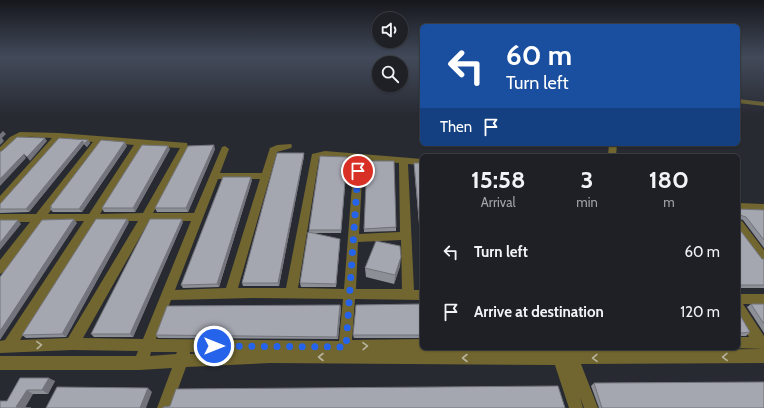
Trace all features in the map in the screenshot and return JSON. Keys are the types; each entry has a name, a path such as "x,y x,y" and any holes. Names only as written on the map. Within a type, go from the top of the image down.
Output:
{"street":[{"path":"740,101 764,104"},
{"path":"0,152 13,139 20,135 59,136 184,145 184,148 146,217 72,344"},
{"path":"0,202 59,136"},
{"path":"0,269 99,140"},
{"path":"4,347 93,218 140,143"},
{"path":"231,293 273,150 288,146"},
{"path":"140,363 148,346 224,149"},
{"path":"291,293 315,156 325,154 359,158 420,162"},
{"path":"345,352 359,158"},
{"path":"404,160 408,295"},
{"path":"214,176 266,176"},
{"path":"740,206 764,208"},
{"path":"0,218 198,217"},
{"path":"740,227 764,258"},
{"path":"354,238 406,236"},
{"path":"167,295 231,293 420,295"},
{"path":"740,299 764,299"},
{"path":"740,311 763,343"},
{"path":"740,343 763,343"},
{"path":"4,347 72,344 185,346 345,352 764,356"},
{"path":"0,362 181,362 345,352 420,344"},
{"path":"164,408 181,362 185,346"},
{"path":"557,353 576,408"},
{"path":"571,353 591,408"}],"building":[{"path":"17,137 45,138 27,157 24,154 0,179 0,152"},
{"path":"59,138 88,140 85,143 82,141 26,209 0,209 0,204"},
{"path":"101,140 125,142 79,209 50,209 52,207 50,207"},
{"path":"142,145 168,146 133,208 102,208"},
{"path":"214,145 186,208 155,208 188,146"},
{"path":"277,153 304,153 278,283 242,283"},
{"path":"320,156 347,157 341,230 309,230"},
{"path":"367,161 394,161 396,227 364,229"},
{"path":"414,163 420,163 420,228"},
{"path":"223,177 251,177 217,284 181,285"},
{"path":"740,209 764,210 764,240 746,217 740,215"},
{"path":"74,219 0,331 0,277 42,220"},
{"path":"96,219 127,219 62,334 22,335"},
{"path":"150,219 182,219 130,334 91,334"},
{"path":"0,220 18,220 0,243"},
{"path":"740,230 762,259 764,259 764,285 740,285"},
{"path":"308,232 340,239 336,284 300,283"},
{"path":"376,241 400,246 401,257 395,275 365,268"},
{"path":"420,304 420,335 353,335 356,305"},
{"path":"740,304 741,317 750,332 741,333 740,338"},
{"path":"751,304 764,304 764,324"},
{"path":"340,305 337,337 156,335 167,306"},
{"path":"20,378 49,378 42,390 27,390 16,407 31,408 0,408 0,401 7,401"},
{"path":"764,382 764,408 602,408 594,383"},
{"path":"558,386 565,408 163,408 170,406 176,389"},
{"path":"57,387 148,388 140,408 46,408"}],"route":[{"path":"214,346 346,347 358,171"}]}
